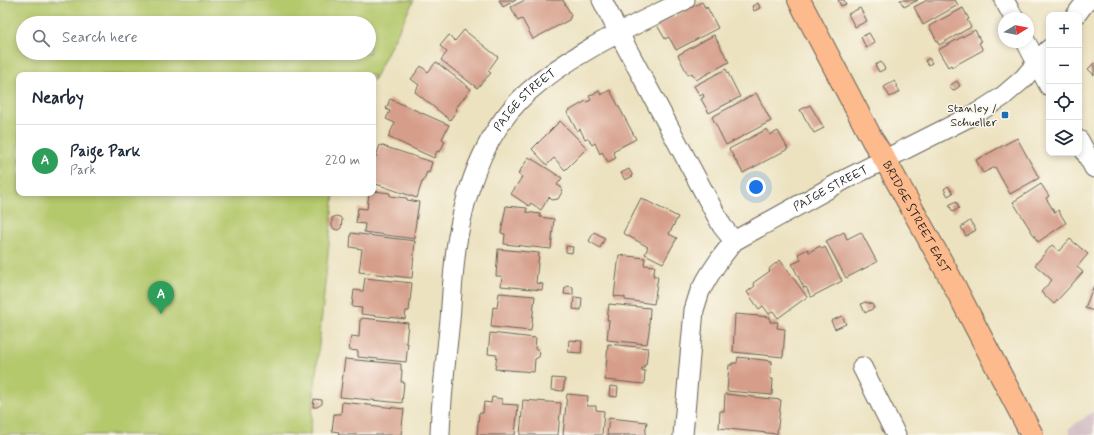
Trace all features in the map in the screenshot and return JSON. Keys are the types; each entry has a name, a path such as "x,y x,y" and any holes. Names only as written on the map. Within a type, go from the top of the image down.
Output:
{"main road":[{"name":"BRIDGE STREET EAST","path":"799,0 873,141 946,270 1032,435"}],"street":[{"path":"602,0 618,33 722,226 734,241"},
{"name":"PAIGE STREET","path":"440,435 457,243 464,207 475,173 486,148 500,124 515,105 528,92 560,67 618,33 684,0"},
{"path":"1004,0 1011,12"},
{"path":"1078,12 1087,0"},
{"path":"1034,48 1044,56 1049,84"},
{"name":"PAIGE STREET","path":"683,435 694,310 700,291 720,259 734,241 846,179 977,113 1002,97 1023,79 1044,56"},
{"path":"1082,146 1094,168"},
{"path":"862,367 896,435"}],"shaded area":[{"path":"1094,411 1094,435 1071,435 1068,429"}],"green space":[{"path":"0,0 414,0 376,75 376,72 16,72 16,196 334,196 310,435 0,435"}],"building":[{"path":"499,0 516,0 503,7"},
{"path":"525,0 563,0 571,15 569,20 533,39 522,19 518,21 511,7"},
{"path":"838,0 844,0 846,4 841,6"},
{"path":"900,0 918,0 904,7"},
{"path":"927,0 955,0 958,5 923,25 914,7"},
{"path":"702,2 706,9 707,7 718,28 676,50 669,37 665,39 657,25"},
{"path":"758,3 760,8 754,11 752,6"},
{"path":"860,8 867,21 855,27 848,14"},
{"path":"963,8 969,19 967,20 971,27 939,45 929,26"},
{"path":"464,30 498,57 488,71 491,73 477,88 441,60 447,52 440,46 449,35 455,41"},
{"path":"975,30 983,50 952,67 951,65 948,67 938,50"},
{"path":"869,33 875,43 866,48 861,37"},
{"path":"714,35 729,62 696,80 692,73 688,75 678,55"},
{"path":"929,58 932,63 928,65 925,61"},
{"path":"436,62 471,89 455,109 457,110 450,120 415,92 419,85 411,79 421,66 428,72"},
{"path":"881,62 885,69 879,72 875,65"},
{"path":"1094,63 1094,75 1088,69"},
{"path":"726,69 740,97 709,113 701,99 704,97 703,94 700,96 694,86"},
{"path":"894,81 900,92 890,97 884,87"},
{"path":"957,81 960,86 953,91 949,86"},
{"path":"610,90 636,139 613,151 616,158 608,162 602,152 600,154 595,143 592,145 588,138 585,139 580,129 577,131 567,112 586,101 591,100 589,96 599,91 601,95"},
{"path":"756,93 771,121 726,145 712,117"},
{"path":"390,99 449,125 442,139 445,141 440,152 437,151 434,158 388,137 395,123 386,119 390,111 386,109"},
{"path":"810,105 824,128 814,133 800,110"},
{"path":"560,121 587,148 565,170 554,158 547,165 532,149"},
{"path":"767,129 770,135 778,131 788,149 743,173 729,149"},
{"path":"1017,138 1039,178 1010,194 995,167 983,173 976,160"},
{"path":"380,145 432,162 429,173 427,172 422,182 417,198 376,184 376,157"},
{"path":"529,157 562,178 557,185 561,187 562,192 558,199 552,200 549,197 541,210 531,203 529,206 511,194 522,177 518,174"},
{"path":"629,169 633,176 625,180 621,173"},
{"path":"1041,184 1049,196 1046,198 1055,213 1058,210 1066,223 1038,242 1013,202"},
{"path":"948,186 953,193 948,196 944,189"},
{"path":"376,191 390,193 390,196 407,198 407,200 419,202 414,235 415,239 364,232 365,224 356,223 358,208 367,209 369,196 376,196"},
{"path":"641,198 678,217 669,234 677,238 663,263 645,254 648,247 623,233"},
{"path":"956,201 959,208 953,212 949,205"},
{"path":"506,206 527,208 526,212 540,214 540,217 554,219 551,249 504,244 505,234 501,233"},
{"path":"336,216 340,217 342,220 341,228 338,230 334,229 332,226 332,218"},
{"path":"970,221 976,230 966,236 961,227"},
{"path":"594,232 605,238 600,248 589,241"},
{"path":"844,232 847,239 861,232 877,262 846,278 826,241"},
{"path":"351,233 415,241 412,278 359,272 362,249 350,247"},
{"path":"1070,239 1088,254 1077,267 1083,272 1054,304 1041,292 1052,280 1035,265 1052,245 1059,251"},
{"path":"566,246 573,247 572,253 566,252"},
{"path":"820,246 822,249 825,247 842,281 811,297 806,287 804,288 792,264 801,260 798,254 808,249 809,252"},
{"path":"498,249 539,253 536,283 543,284 542,290 501,286 502,276 496,276"},
{"path":"619,255 645,258 644,265 655,266 653,276 658,276 654,304 625,300 625,297 614,296"},
{"path":"780,260 807,297 778,318 773,311 769,314 763,306 759,309 747,292 755,286 753,283 770,271 769,269"},
{"path":"365,278 412,283 409,311 406,311 405,319 361,314 362,308 352,307 354,290 363,291"},
{"path":"1094,285 1094,311 1085,308"},
{"path":"567,286 573,287 573,295 564,294"},
{"path":"499,293 535,296 531,331 491,327 493,307 497,308"},
{"path":"574,297 582,298 581,310 573,309"},
{"path":"865,302 872,304 874,308 865,313 861,304"},
{"path":"609,304 650,308 650,325 647,344 607,340"},
{"path":"735,314 770,317 770,322 778,322 777,328 785,329 783,357 733,352"},
{"path":"842,316 846,324 835,329 831,321"},
{"path":"362,318 408,323 406,362 358,357 358,351 349,350 351,336 359,337 360,320"},
{"path":"490,333 536,338 535,349 540,352 539,357 535,359 534,372 495,369 497,355 488,354"},
{"path":"569,340 582,341 581,353 568,352"},
{"path":"608,344 648,348 646,365 642,368 642,370 645,371 644,384 605,380"},
{"path":"738,357 772,361 770,379 773,379 772,395 727,391 729,365 732,365 732,363 737,363"},
{"path":"345,359 401,364 401,382 404,382 402,403 340,397"},
{"path":"552,378 565,379 563,391 551,390"},
{"path":"610,386 618,387 617,397 609,396"},
{"path":"567,394 588,396 587,406 596,406 596,410 604,411 602,435 563,435"},
{"path":"725,394 781,400 777,434 719,428 720,411 724,411"},
{"path":"492,397 502,399 502,404 518,405 515,435 477,435 479,413 483,413 484,402 491,403"},
{"path":"314,399 322,400 322,404 317,407 313,407"},
{"path":"523,400 561,403 558,435 520,435"},
{"path":"342,402 404,409 401,435 338,435 339,432 332,431 334,414 341,414"},
{"path":"609,418 647,422 645,435 607,435"}],"place":[{"name":"Stanley / Schueller","path":"1005,115"},
{"name":"Paige Park","path":"161,314"}]}
